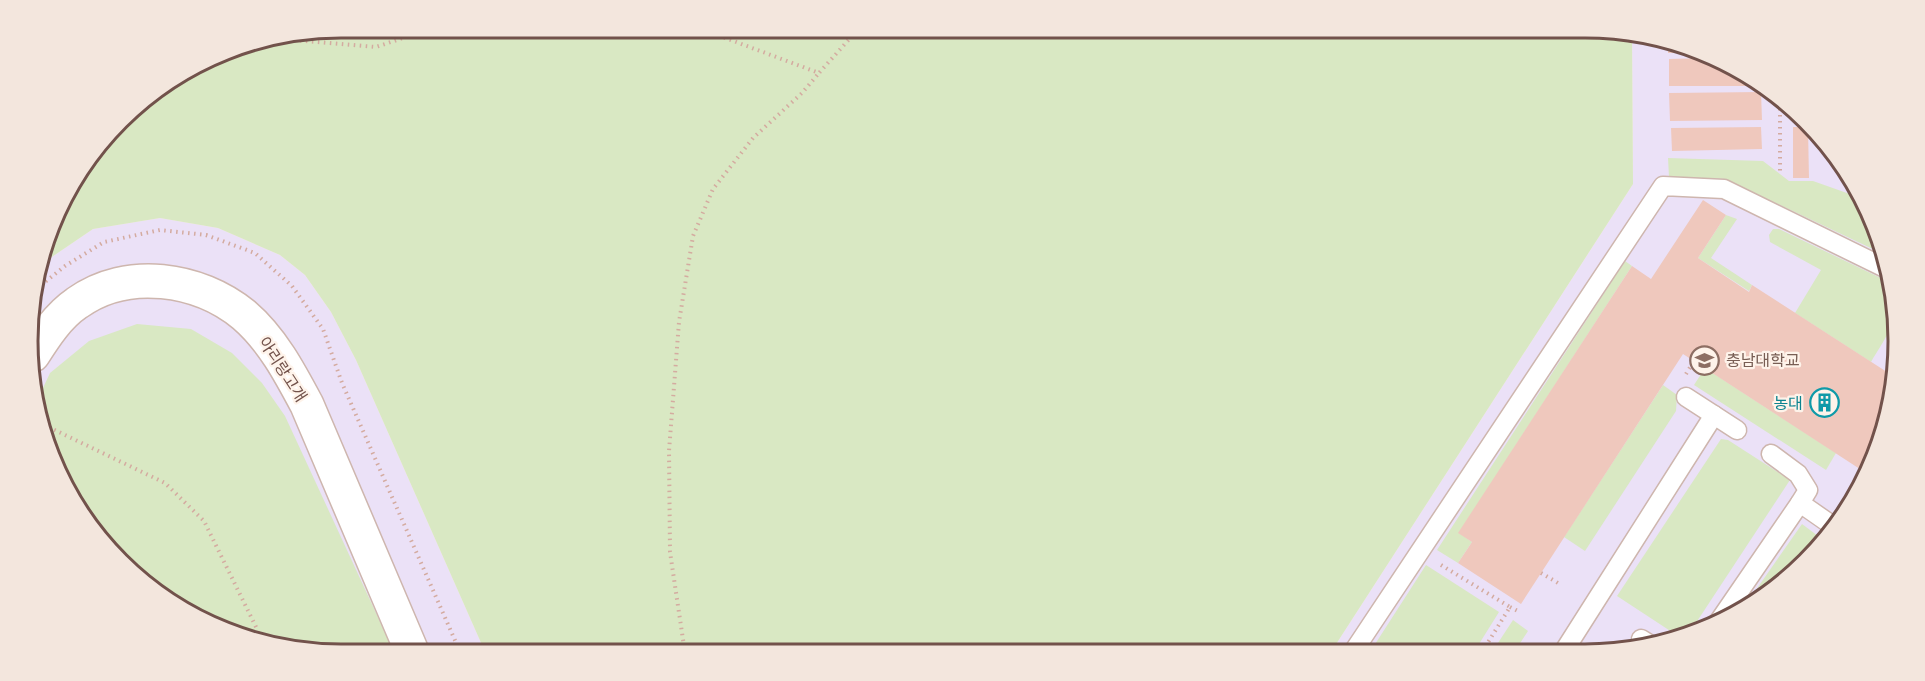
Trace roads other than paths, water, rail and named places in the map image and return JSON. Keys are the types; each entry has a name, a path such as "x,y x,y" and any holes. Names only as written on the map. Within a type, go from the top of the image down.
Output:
{"street":[{"name":"아리랑고개","path":"38,348 64,313 78,302 113,286 139,282 164,282 208,292 246,317 277,354 307,405 409,644"}],"lane":[{"path":"1358,644 1663,186 1724,189 1878,264"},
{"path":"1686,397 1737,430"},
{"path":"1568,644 1714,415"},
{"path":"1729,607 1808,490 1798,474 1771,454"},
{"path":"1800,503 1828,521"}],"place":[{"name":"충남대학교","path":"1705,360"},
{"name":"농대","path":"1824,403"}]}
